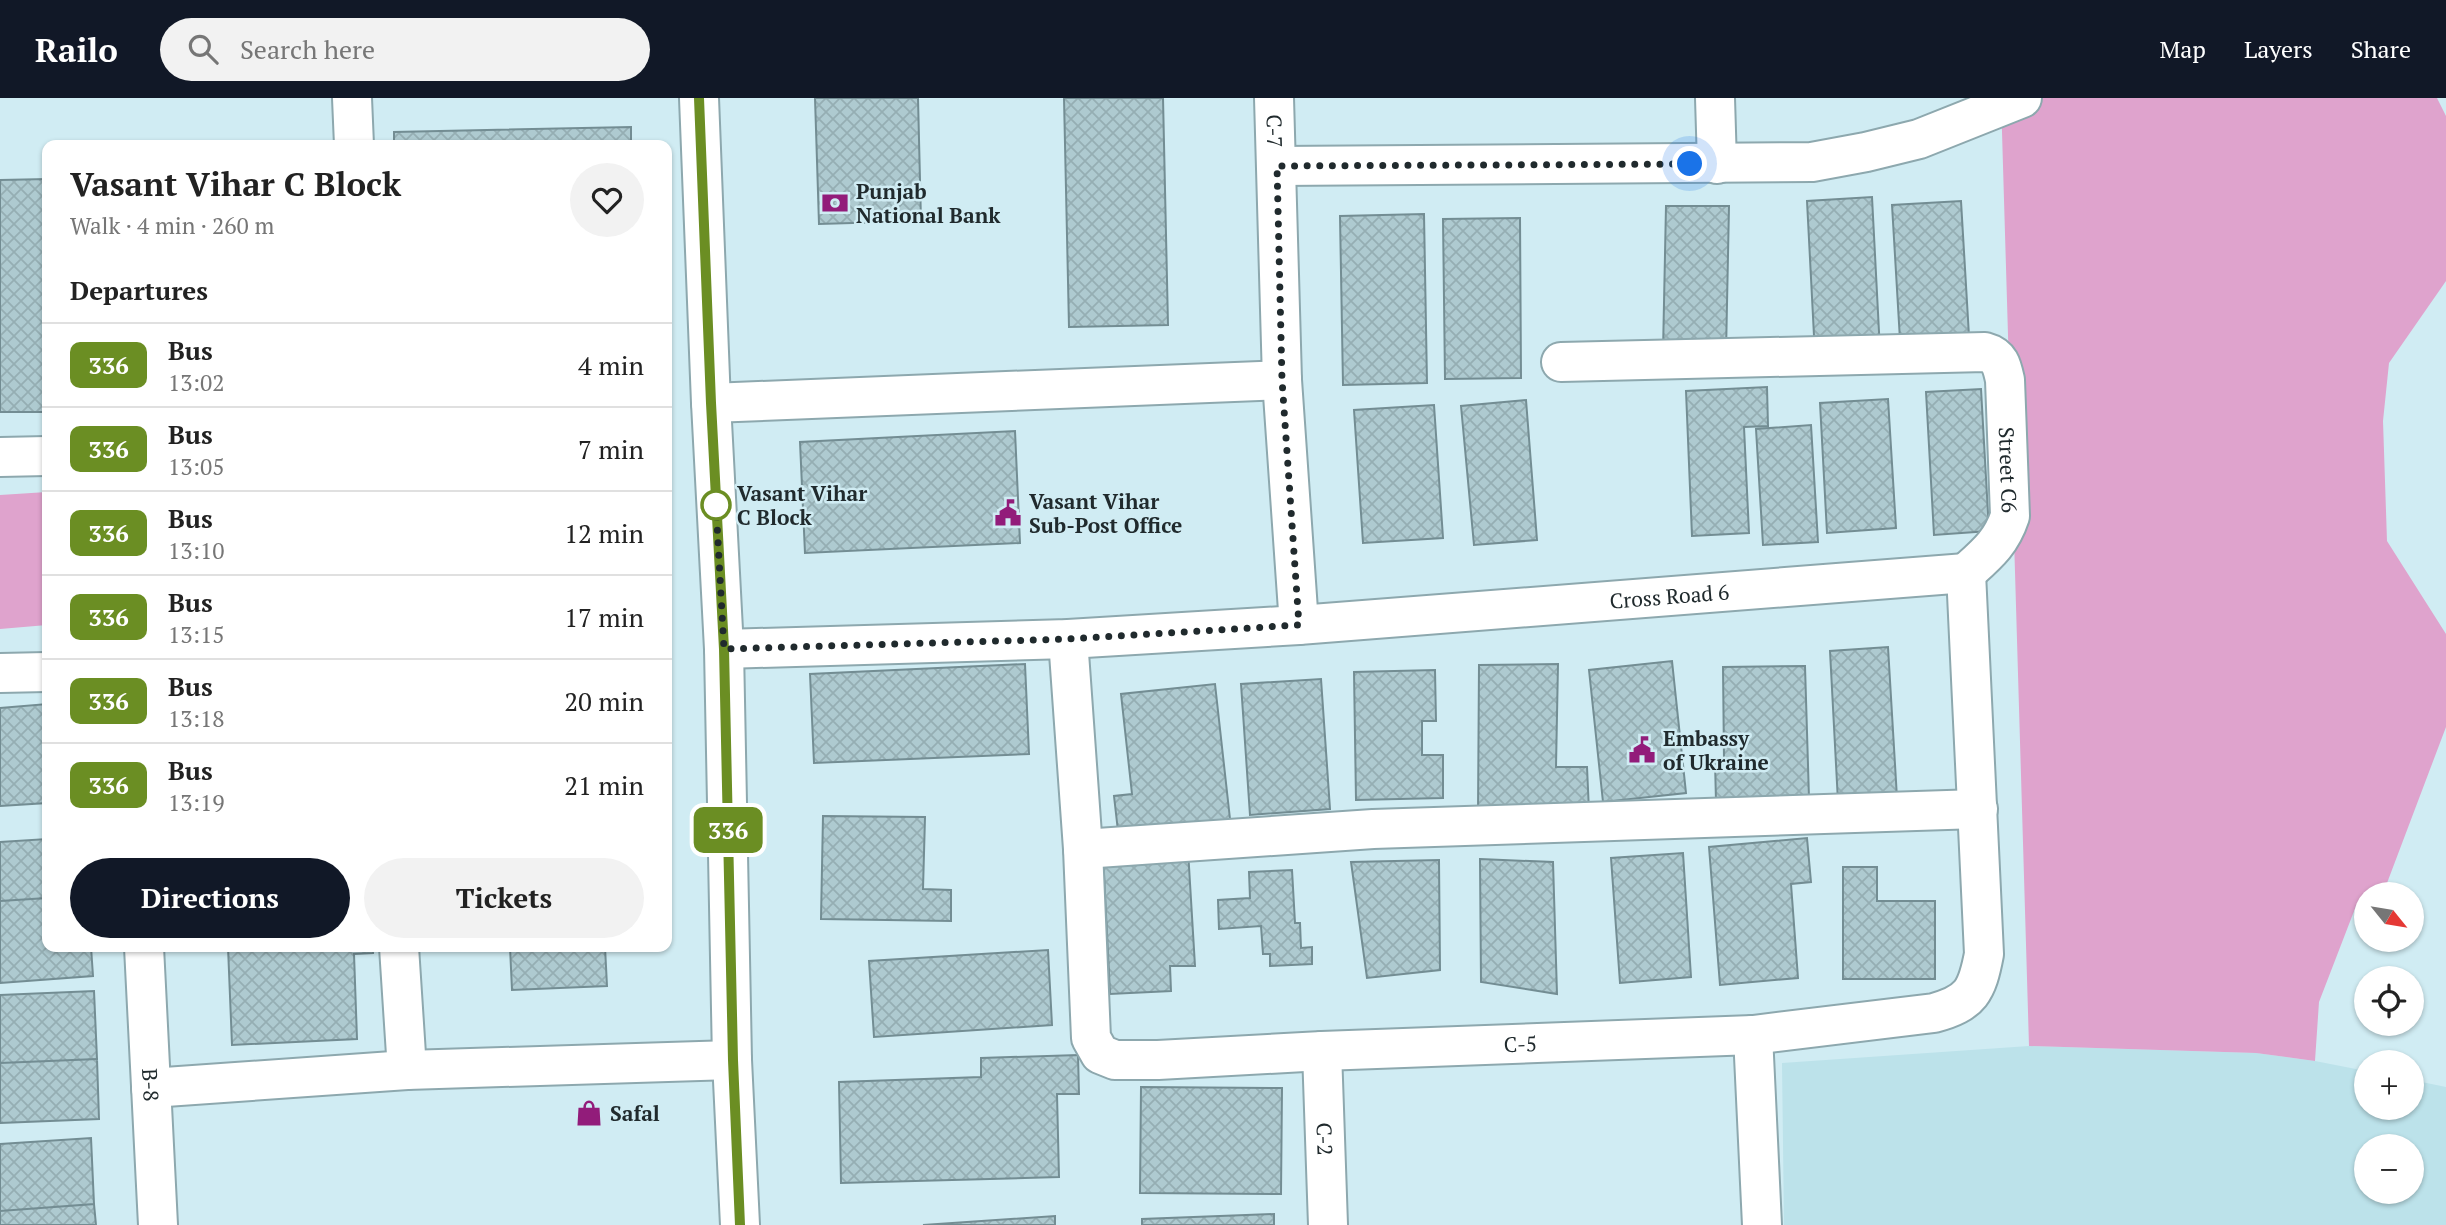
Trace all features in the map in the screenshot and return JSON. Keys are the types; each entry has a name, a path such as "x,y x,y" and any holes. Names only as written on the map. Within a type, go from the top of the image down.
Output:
{"street":[{"path":"352,98 354,140"},
{"path":"699,98 724,649 733,1060 740,1225"},
{"name":"C-7","path":"1274,98 1282,380 1299,625"},
{"path":"1715,98 1717,164"},
{"path":"1277,166 1812,162 1919,138 2022,98"},
{"name":"Street C6","path":"1561,362 1985,352 1994,355 2001,363 2005,380 2010,516 2004,535 1966,573"},
{"path":"711,403 1282,380"},
{"path":"0,457 42,456"},
{"path":"1762,1225 1753,1035 1934,1013 1954,1008 1972,995 1979,978 1984,954 1966,573"},
{"name":"Cross Road 6","path":"724,649 1068,639 1299,625 1966,573"},
{"path":"1068,639 1083,849 1373,829 1978,810"},
{"path":"0,673 42,672"},
{"name":"C-5","path":"1083,849 1091,1038 1101,1054 1115,1059 1158,1060 1322,1051 1753,1035"},
{"name":"B-8","path":"144,952 158,1225"},
{"path":"399,952 407,1070"},
{"name":"C-2","path":"1322,1051 1328,1225"},
{"path":"151,1088 407,1070 733,1060"}],"shaded area":[{"path":"2001,98 2437,98 2446,116 2446,281 2389,363 2383,421 2387,541 2446,634 2446,727 2387,882 2354,882 2354,911 2319,1002 2315,1061 2256,1053 2029,1046"},
{"path":"42,492 42,625 0,629 0,495"},
{"path":"2029,1046 2256,1053 2354,1069 2354,1120 2424,1120 2424,1082 2446,1087 2446,1225 1784,1225 1782,1063"}],"building":[{"path":"815,98 918,98 921,221 819,224"},
{"path":"1064,98 1163,98 1168,325 1069,327"},
{"path":"631,127 631,140 394,140 394,132"},
{"path":"42,179 42,412 0,412 0,180"},
{"path":"1872,197 1880,351 1815,355 1807,201"},
{"path":"1961,201 1969,336 1900,340 1892,205"},
{"path":"1666,206 1729,206 1726,353 1663,352"},
{"path":"1424,214 1427,383 1343,385 1340,216"},
{"path":"1520,218 1521,378 1445,379 1443,219"},
{"path":"1767,387 1768,426 1744,427 1749,533 1692,536 1686,391"},
{"path":"1981,389 1989,531 1934,535 1926,392"},
{"path":"1888,399 1896,528 1827,533 1820,403"},
{"path":"1526,400 1537,540 1474,545 1461,406"},
{"path":"1434,405 1443,538 1363,543 1354,410"},
{"path":"1811,425 1818,542 1763,545 1756,429"},
{"path":"1015,431 1020,543 805,553 800,442"},
{"path":"1888,647 1897,798 1838,802 1830,651"},
{"path":"1672,661 1686,793 1603,802 1589,670"},
{"path":"1025,664 1029,754 814,763 810,674"},
{"path":"1558,664 1556,767 1587,767 1589,811 1478,814 1479,665"},
{"path":"1805,666 1809,798 1716,801 1715,762 1724,759 1723,667"},
{"path":"1435,670 1436,721 1422,721 1422,755 1443,755 1443,798 1356,800 1354,672"},
{"path":"1321,679 1330,809 1250,815 1241,684"},
{"path":"1215,684 1231,828 1119,840 1114,796 1132,794 1121,694"},
{"path":"42,704 42,803 0,806 0,708"},
{"path":"823,816 925,817 923,889 951,890 951,921 821,919"},
{"path":"1807,838 1811,882 1791,884 1798,978 1720,985 1709,847"},
{"path":"42,839 42,898 0,901 0,842"},
{"path":"1188,850 1195,966 1170,966 1171,991 1110,994 1103,854"},
{"path":"1683,853 1691,977 1620,983 1611,858"},
{"path":"1480,859 1553,862 1557,994 1481,982"},
{"path":"1439,860 1440,970 1367,978 1351,862"},
{"path":"1843,867 1877,867 1877,901 1935,901 1935,979 1843,979"},
{"path":"1292,870 1295,923 1300,923 1301,948 1312,947 1312,964 1270,966 1270,954 1263,954 1261,926 1219,929 1218,900 1250,898 1249,872"},
{"path":"42,898 42,952 91,952 93,976 0,983 0,901"},
{"path":"1048,950 1052,1025 874,1037 869,961"},
{"path":"228,952 373,952 354,954 357,1039 232,1045"},
{"path":"510,952 605,952 607,986 512,990"},
{"path":"94,991 97,1059 0,1063 0,995"},
{"path":"1078,1055 1079,1094 1057,1094 1059,1177 841,1183 839,1082 981,1077 981,1058"},
{"path":"97,1059 99,1119 0,1123 0,1063"},
{"path":"1141,1087 1282,1088 1281,1194 1140,1193"},
{"path":"91,1138 94,1204 0,1211 0,1144"},
{"path":"94,1204 96,1225 0,1225 0,1211"},
{"path":"1274,1214 1274,1225 1142,1225 1142,1219"},
{"path":"1055,1216 1055,1225 923,1225"}],"bus line":[{"name":"336","path":"699,98 724,649 733,1060 740,1225"}],"place":[{"name":"Punjab National Bank","path":"835,203"},
{"name":"Vasant Vihar C Block","path":"716,505"},
{"name":"Vasant Vihar Sub-Post Office","path":"1008,513"},
{"name":"Embassy of Ukraine","path":"1642,750"},
{"name":"Safal","path":"589,1113"}],"route":[{"path":"716,505 724,649 1068,639 1299,625 1282,380 1277,166 1690,164"}]}
